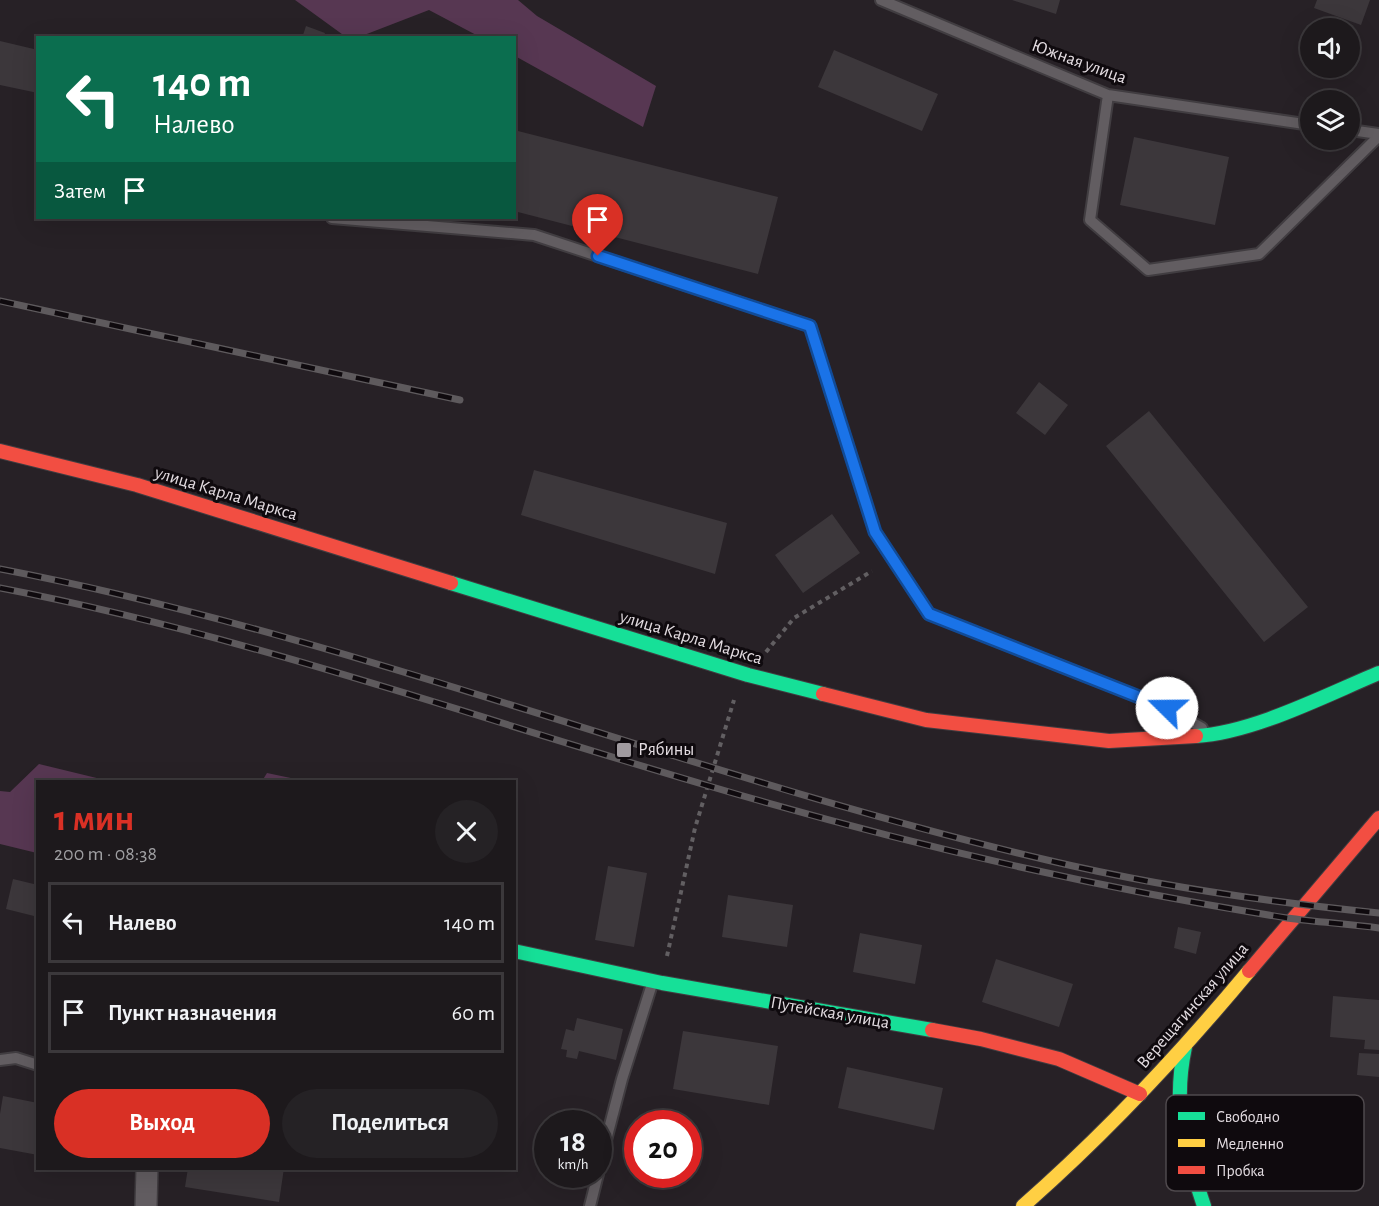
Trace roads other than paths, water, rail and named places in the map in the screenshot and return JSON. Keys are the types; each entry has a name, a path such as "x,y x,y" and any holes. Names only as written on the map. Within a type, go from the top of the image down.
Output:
{"main road":[{"name":"улица Карла Маркса","path":"0,451 137,485 748,675 926,720 1109,741 1213,735 1282,713 1379,673"},
{"name":"Верещагинская улица","path":"1023,1206 1083,1153 1185,1047 1379,818"},
{"name":"Путейская улица","path":"516,951 658,982 981,1039 1059,1059 1140,1094"},
{"path":"1177,1095 1178,1075 1185,1047"},
{"path":"1199,1191 1204,1206"}],"street":[{"path":"146,1206 147,1170"}],"lane":[{"name":"Южная улица","path":"881,0 1108,95 1300,123"},
{"path":"1108,95 1090,220 1148,270 1259,254 1379,135"},
{"path":"1360,132 1379,135"},
{"path":"344,219 534,235 810,326 875,532 929,614 1167,708 1213,735"},
{"path":"612,1118 622,1079 658,982"},
{"path":"0,1060 16,1058 36,1064"},
{"path":"590,1206 594,1188"},
{"path":"1206,1191 1217,1206"}],"railway":[{"path":"0,301 460,400"},
{"path":"0,569 133,598 265,632 395,669 785,790 915,827 1047,860 1129,878 1212,892 1379,913"},
{"path":"0,588 90,607 268,653 709,786 923,844 1068,877 1214,906 1287,918 1379,928"}],"place":[{"name":"Рябины","path":"624,750"}]}
